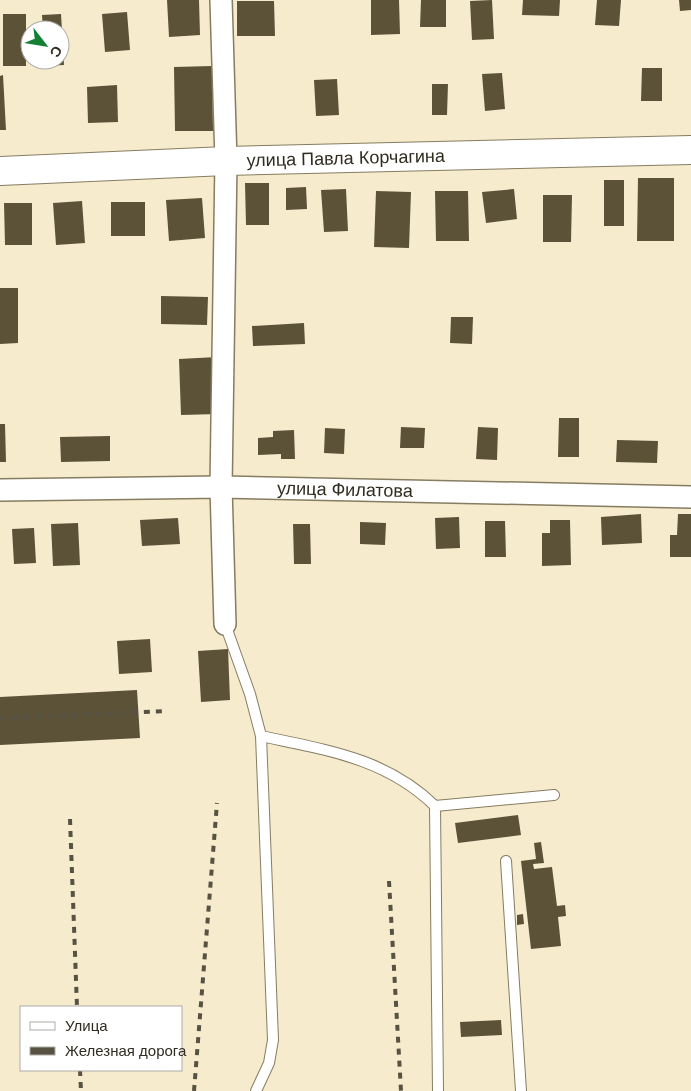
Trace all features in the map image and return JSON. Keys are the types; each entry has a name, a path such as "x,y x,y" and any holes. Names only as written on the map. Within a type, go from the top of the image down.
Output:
{"main road":[{"name":"улица Павла Корчагина","path":"0,171 226,161 691,150"}],"street":[{"path":"220,0 226,161 221,487 225,624"},
{"name":"улица Филатова","path":"0,490 221,487 691,497"}],"lane":[{"path":"225,624 250,694 261,736 273,1040 268,1063 256,1091"},
{"path":"261,736 324,750 382,768 409,783 435,806 554,794"},
{"path":"435,806 438,1091"},
{"path":"506,861 521,1091"}],"building":[{"path":"167,0 199,0 200,35 169,37"},
{"path":"371,0 399,0 400,34 371,35"},
{"path":"421,0 446,0 446,27 420,27"},
{"path":"492,0 494,39 472,40 470,1"},
{"path":"523,0 560,0 559,16 522,15"},
{"path":"597,0 621,0 619,26 595,25"},
{"path":"679,0 691,0 691,10 680,11"},
{"path":"237,1 274,1 275,36 237,36"},
{"path":"127,12 130,50 105,52 102,14"},
{"path":"3,14 26,14 26,20 20,20 20,66 3,66"},
{"path":"61,14 61,20 42,20 42,15"},
{"path":"212,66 213,131 175,131 174,67"},
{"path":"642,68 662,68 662,101 641,101"},
{"path":"502,73 505,109 485,111 482,74"},
{"path":"3,75 6,130 0,130 0,76"},
{"path":"337,79 339,115 316,116 314,80"},
{"path":"432,84 448,84 447,115 432,115"},
{"path":"117,85 118,122 88,123 87,87"},
{"path":"638,178 674,178 674,241 637,241"},
{"path":"604,180 624,180 624,226 604,226"},
{"path":"245,183 269,183 269,225 246,225"},
{"path":"306,187 307,209 286,210 286,188"},
{"path":"346,189 348,231 324,232 321,190"},
{"path":"514,189 517,219 486,223 482,192"},
{"path":"376,191 411,192 409,248 374,247"},
{"path":"435,191 468,191 469,241 436,241"},
{"path":"543,195 572,195 571,242 543,242"},
{"path":"202,198 205,238 169,241 166,200"},
{"path":"82,201 85,243 56,245 53,203"},
{"path":"111,202 145,202 145,236 111,236"},
{"path":"4,203 32,203 32,245 5,245"},
{"path":"0,288 18,288 18,343 0,344"},
{"path":"161,296 208,297 207,325 161,324"},
{"path":"451,317 473,317 472,344 450,343"},
{"path":"304,323 305,344 253,346 252,326"},
{"path":"217,357 218,414 181,415 179,359"},
{"path":"559,418 579,418 579,457 558,457"},
{"path":"0,424 5,424 6,462 0,462"},
{"path":"401,427 425,428 424,448 400,448"},
{"path":"478,427 498,428 497,460 476,459"},
{"path":"325,428 345,429 344,454 324,453"},
{"path":"294,430 295,459 281,459 281,454 258,455 258,438 273,437 273,431"},
{"path":"110,436 110,461 61,462 60,437"},
{"path":"617,440 658,441 657,463 616,462"},
{"path":"641,514 642,543 602,545 601,517"},
{"path":"678,514 691,514 691,557 670,557 670,535 677,535"},
{"path":"459,517 460,548 436,549 435,518"},
{"path":"178,518 180,544 142,546 140,520"},
{"path":"550,520 570,520 571,565 542,566 542,533 550,533"},
{"path":"485,521 505,521 506,557 485,557"},
{"path":"360,522 386,523 385,545 360,544"},
{"path":"78,523 80,565 53,566 51,524"},
{"path":"293,524 310,524 311,564 294,564"},
{"path":"34,528 36,563 14,564 12,529"},
{"path":"150,639 152,672 119,674 117,641"},
{"path":"228,649 230,700 201,702 198,651"},
{"path":"137,690 140,738 0,745 0,697"},
{"path":"518,815 521,835 458,843 455,823"},
{"path":"541,842 544,863 533,864 534,869 552,867 557,906 565,905 566,916 558,917 561,946 531,949 521,861 536,859 534,843"},
{"path":"523,914 524,924 517,925 517,915"},
{"path":"501,1020 502,1035 461,1037 460,1022"}],"railway":[{"path":"0,718 165,711"},
{"path":"194,1091 217,803"},
{"path":"70,819 77,1006"},
{"path":"389,881 401,1091"},
{"path":"80,1071 81,1091"}]}
